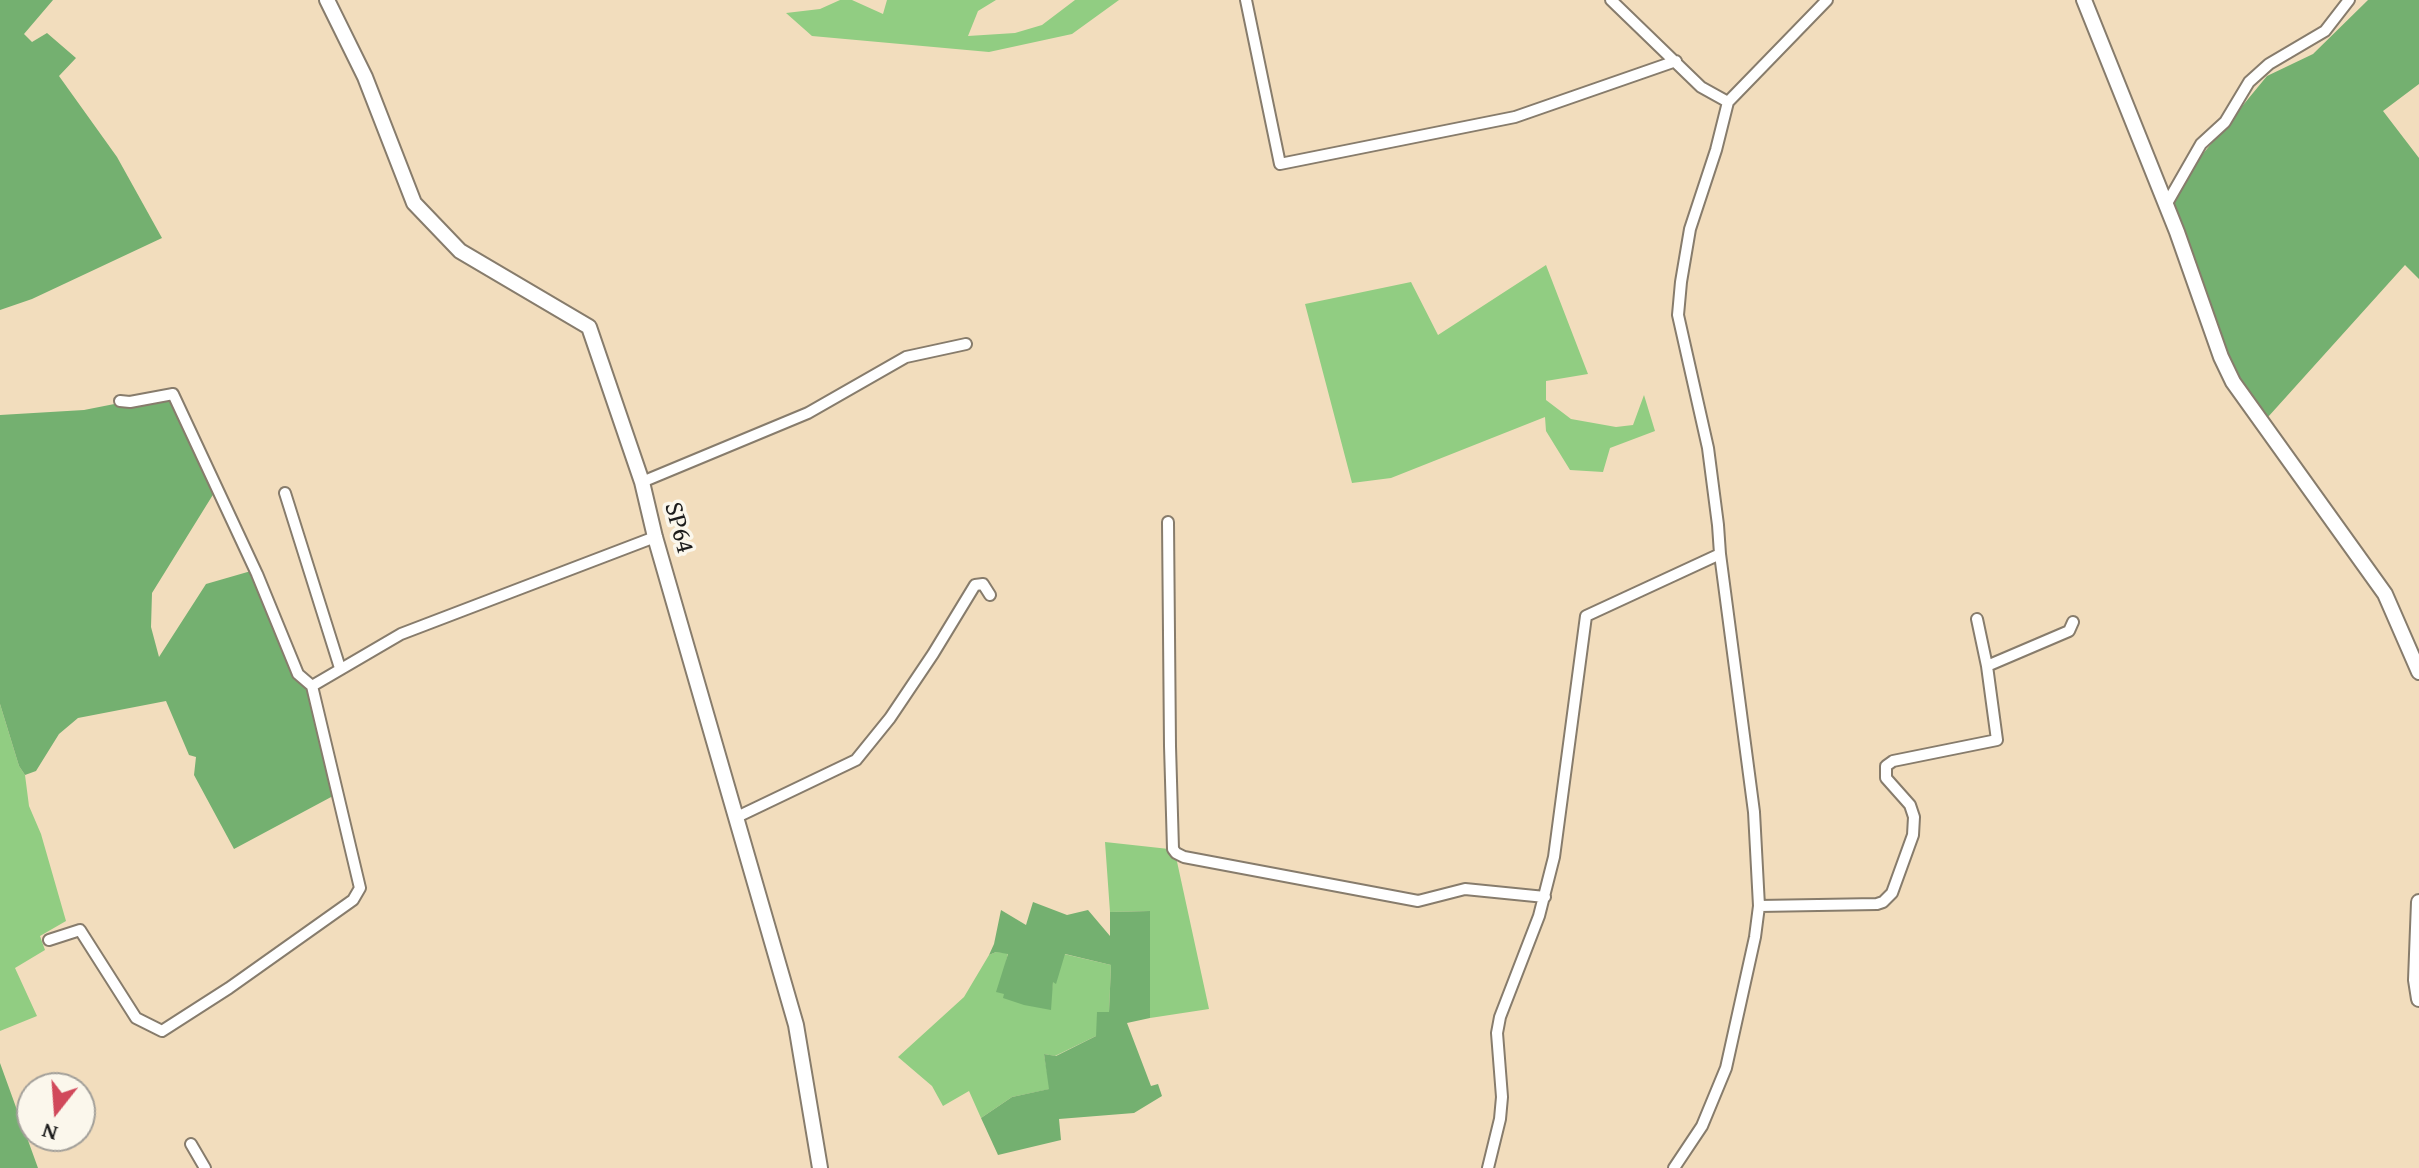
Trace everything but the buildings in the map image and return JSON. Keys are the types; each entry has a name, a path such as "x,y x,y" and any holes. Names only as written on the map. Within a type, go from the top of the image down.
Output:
{"street":[{"name":"SP64","path":"327,0 365,77 414,203 460,251 589,327 642,482 655,537 796,1025 820,1168"},
{"path":"1246,0 1280,164 1515,117 1676,61"},
{"path":"1611,0 1709,93 1728,102"},
{"path":"1674,1168 1702,1126 1726,1068 1759,906 1754,812 1708,448 1678,315 1690,229 1728,102 1827,0"},
{"path":"2084,0 2233,382 2385,594 2419,672"},
{"path":"2166,205 2201,144 2225,122 2249,82 2269,64 2325,31 2349,0"},
{"path":"642,482 808,413 906,357 966,344"},
{"path":"49,940 80,930 136,1018 162,1031 229,988 357,897 361,884 312,686 298,674 257,574 173,394 120,401"},
{"path":"285,493 340,668"},
{"path":"1168,522 1170,746 1173,849 1176,853 1418,901 1465,889 1545,897"},
{"path":"312,686 401,634 655,537"},
{"path":"1488,1168 1502,1097 1497,1033 1500,1017 1545,897 1560,824 1586,616 1720,554"},
{"path":"737,817 856,760 890,718 975,585 983,584 990,595"},
{"path":"1759,906 1877,904 1888,898 1915,827 1913,810 1886,778 1886,766 1893,761 1997,740 1977,619"},
{"path":"1987,666 2069,631 2073,622"},
{"path":"2419,902 2416,980 2419,999"},
{"path":"191,1144 205,1168"}],"green space":[{"path":"0,0 53,0 24,34 32,42 47,33 76,58 59,76 117,157 162,238 32,299 0,310"},
{"path":"840,0 852,0 883,14 887,0 996,0 978,11 968,36 1015,33 1042,25 1075,0 1119,0 1072,34 989,52 812,36 786,13 820,9"},
{"path":"2368,0 2419,0 2419,84 2383,111 2419,158 2419,279 2405,265 2268,417 2232,368 2173,202 2192,167 2267,76 2313,54"},
{"path":"1546,265 1588,374 1546,381 1546,400 1571,419 1616,427 1633,425 1644,395 1655,431 1610,448 1603,472 1570,470 1546,431 1545,417 1391,478 1352,483 1305,304 1411,282 1438,335"},
{"path":"160,395 177,400 219,485 152,593 151,627 159,657 206,584 251,571 309,689 333,796 234,849 194,775 196,757 189,755 166,701 78,718 59,734 36,771 25,775 19,766 0,704 0,415 84,410"},
{"path":"0,704 19,766 25,775 29,806 41,834 66,921 40,936 45,950 15,968 37,1016 0,1031"},
{"path":"1105,842 1169,849 1176,857 1209,1009 1150,1018 1150,911 1110,912"},
{"path":"1033,902 1067,915 1088,910 1110,936 1110,912 1150,911 1150,1018 1127,1023 1151,1086 1158,1084 1162,1096 1134,1113 1059,1119 1061,1140 998,1155 981,1118 1012,1097 1049,1089 1044,1054 1056,1056 1096,1036 1097,1012 1109,1012 1111,965 1065,954 1056,984 1053,982 1051,1010 1024,1005 1003,998 1004,994 996,992 1008,954 996,952 989,955 1001,910 1026,925"},
{"path":"1008,953 1005,967 1054,999 1051,997 1053,981 1064,954 1111,965 1109,1012 1096,1036 1055,1056 1044,1054 1050,1089 1012,1097 981,1118 969,1091 943,1106 932,1086 898,1057 964,997 989,955"},
{"path":"0,1063 16,1107 16,1152 32,1152 38,1168 0,1168"}]}
